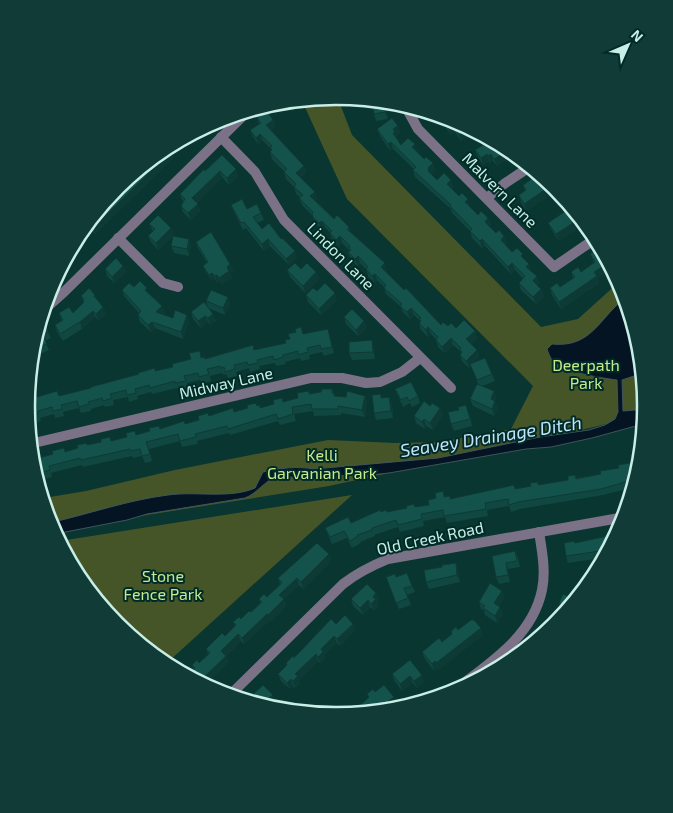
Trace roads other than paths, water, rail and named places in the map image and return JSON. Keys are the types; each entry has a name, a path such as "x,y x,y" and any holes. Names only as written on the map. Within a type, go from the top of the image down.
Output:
{"street":[{"name":"Malvern Lane","path":"410,114 418,129 554,267 589,243"},
{"path":"55,300 236,122"},
{"name":"Lindon Lane","path":"221,137 256,172 284,220 451,388"},
{"path":"487,198 524,171"},
{"path":"118,238 163,283 178,287"},
{"name":"Midway Lane","path":"38,443 312,378 342,378 380,382 402,372 420,358"},
{"name":"Old Creek Road","path":"236,690 343,584 355,574 372,565 388,559 617,518"},
{"path":"472,676 515,640 527,626 538,604 542,590 543,561 539,532"}],"water":[{"path":"619,303 628,328 636,375 622,380 623,411 638,410 637,426 551,447 526,449 389,473 360,476 327,475 316,479 277,477 269,480 245,498 147,514 127,520 63,533 58,522 153,497 179,494 224,494 245,491 255,488 263,472 276,469 314,469 438,458 540,437 589,430 605,425 615,419 618,412 617,380 582,374 564,368 552,360 547,349 552,344 566,344 586,336"}],"park label":[{"name":"Deerpath Park","path":"586,374"},
{"name":"Kelli Garvanian Park","path":"322,464"},
{"name":"Stone Fence Park","path":"163,585"}],"water label":[{"name":"Seavey Drainage Ditch","path":"491,437"}]}
